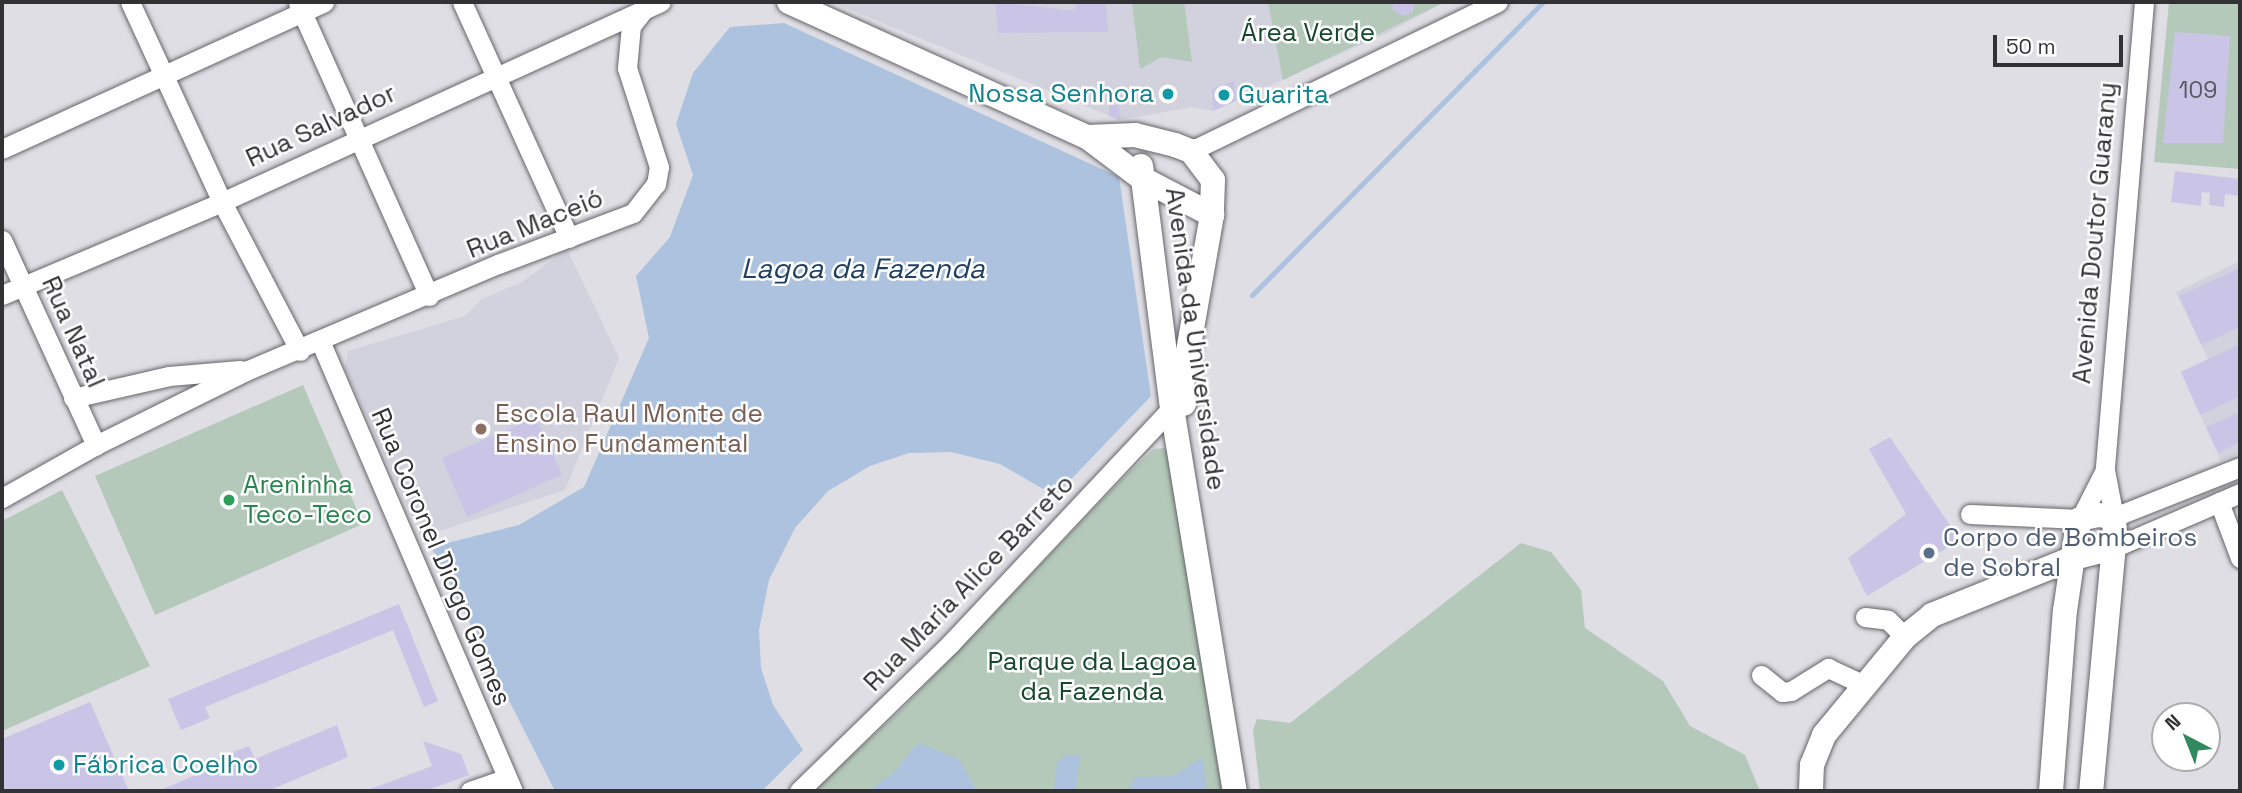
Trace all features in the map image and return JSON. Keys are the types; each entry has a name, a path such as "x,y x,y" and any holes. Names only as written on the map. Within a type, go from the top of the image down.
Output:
{"main road":[{"path":"789,2 1087,137"},
{"path":"1135,135 1143,179 1212,215"},
{"name":"Avenida da Universidade","path":"1087,137 1135,135 1191,151 1213,180 1212,215 1181,390 1249,791"},
{"name":"Avenida da Universidade","path":"1087,137 1143,179 1172,408 1235,791"},
{"path":"2080,519 2114,517"},
{"name":"Avenida Doutor Guarany","path":"2091,791 2114,517"},
{"name":"Avenida Doutor Guarany","path":"2051,791 2073,558 2080,519"},
{"path":"1811,791 1812,765 1824,735 1863,684 1905,637 1932,615 2073,558 2113,548"}],"street":[{"path":"130,2 222,202 300,351"},
{"path":"2,149 164,78 300,7 324,2"},
{"path":"462,2 569,237"},
{"path":"1191,151 1498,2"},
{"name":"Avenida Doutor Guarany","path":"2114,517 2105,470 2144,2"},
{"name":"Rua Salvador","path":"2,295 222,202 355,138 654,5"},
{"name":"Rua Maceió","path":"2,498 96,445 248,370 321,343 569,237 633,213 656,184 657,151 627,68 626,47 631,26 654,5"},
{"path":"300,7 355,138 429,296"},
{"name":"Rua Natal","path":"2,240 96,445"},
{"name":"Rua Coronel Diogo Gomes","path":"321,343 510,785"},
{"name":"Rua Maceió","path":"73,398 169,376 248,370"},
{"name":"Rua Maria Alice Barreto","path":"799,791 950,644 1172,408"},
{"path":"2114,517 2240,467"},
{"name":"Avenida Doutor Guarany","path":"2080,519 2105,470"},
{"path":"2113,548 2240,493"},
{"path":"2219,502 2240,558"},
{"path":"1970,514 2080,519"},
{"path":"1865,617 1888,620 1905,637"},
{"path":"1761,675 1782,692 1791,691 1828,668 1863,684"},
{"path":"470,791 510,785"}],"shaded area":[{"path":"831,2 1445,2 1387,33 1213,111 1192,107 1120,120"},
{"name":"Escola Raul Monte de Ensino Fundamental","path":"567,249 619,358 565,490 421,537 345,368 348,351 465,316 482,299 522,282"},
{"path":"2240,261 2240,453 2221,461 2181,372 2208,359 2176,292"}],"green space":[{"path":"1132,2 1184,2 1192,62 1162,57 1140,69"},
{"name":"Área Verde","path":"1268,2 1445,2 1283,80"},
{"path":"2169,2 2240,2 2240,169 2154,162"},
{"name":"Areninha Teco-Teco","path":"303,385 363,524 155,615 95,476"},
{"name":"Parque da Lagoa da Fazenda","path":"1165,448 1172,461 1229,791 814,791 904,707 1128,473 1154,449"},
{"path":"62,490 150,666 2,731 2,521"},
{"path":"1521,543 1551,552 1581,590 1585,628 1663,681 1690,726 1745,755 1760,791 1260,791 1253,730 1257,719 1290,723"}],"water":[{"name":"Lagoa da Fazenda","path":"784,23 1119,177 1151,396 1055,496 1000,464 951,452 909,453 870,466 828,491 795,528 769,580 759,630 761,668 773,705 803,750 762,791 555,791 431,547 519,525 584,487 649,338 636,276 670,237 693,175 676,124 693,73 730,27"},
{"path":"918,743 959,759 977,791 869,791 895,771"},
{"path":"1080,755 1076,791 1054,791 1057,764 1064,756"},
{"path":"1202,758 1207,791 1127,791 1136,777 1173,776"}],"building":[{"path":"995,2 1076,11 1075,2 1106,2 1108,32 998,33"},
{"path":"1393,2 1414,2 1413,12 1402,16 1392,9"},
{"path":"2175,32 2230,36 2223,143 2163,143"},
{"name":"Guarita","path":"1234,81 1236,101 1213,111 1212,89"},
{"path":"1109,105 1119,105 1120,120 1109,116"},
{"path":"2175,171 2240,179 2240,196 2225,194 2224,207 2209,205 2210,193 2202,192 2201,206 2171,202"},
{"path":"2240,268 2240,327 2201,345 2179,296"},
{"path":"2240,344 2240,396 2200,415 2181,372"},
{"path":"2240,412 2240,442 2218,453 2206,427"},
{"path":"536,417 562,475 467,517 442,458"},
{"path":"1890,437 1960,540 1867,596 1848,558 1906,514 1869,449"},
{"name":"Fábrica Coelho","path":"399,604 438,701 424,707 393,630 205,707 210,718 181,730 168,699"},
{"name":"Fábrica Coelho","path":"90,702 129,791 2,791 2,739"},
{"name":"Fábrica Coelho","path":"337,725 348,757 268,791 159,791 202,772 198,765 249,746 255,759"},
{"path":"423,741 461,754 469,775 425,791 365,791 432,766"}],"waterway":[{"path":"1252,295 1543,2"}],"place":[{"name":"Nossa Senhora","path":"1168,94"},
{"name":"Guarita","path":"1224,95"},
{"name":"Escola Raul Monte de Ensino Fundamental","path":"481,429"},
{"name":"Areninha Teco-Teco","path":"229,500"},
{"name":"Corpo de Bombeiros de Sobral","path":"1929,553"},
{"name":"Fábrica Coelho","path":"59,765"}]}
